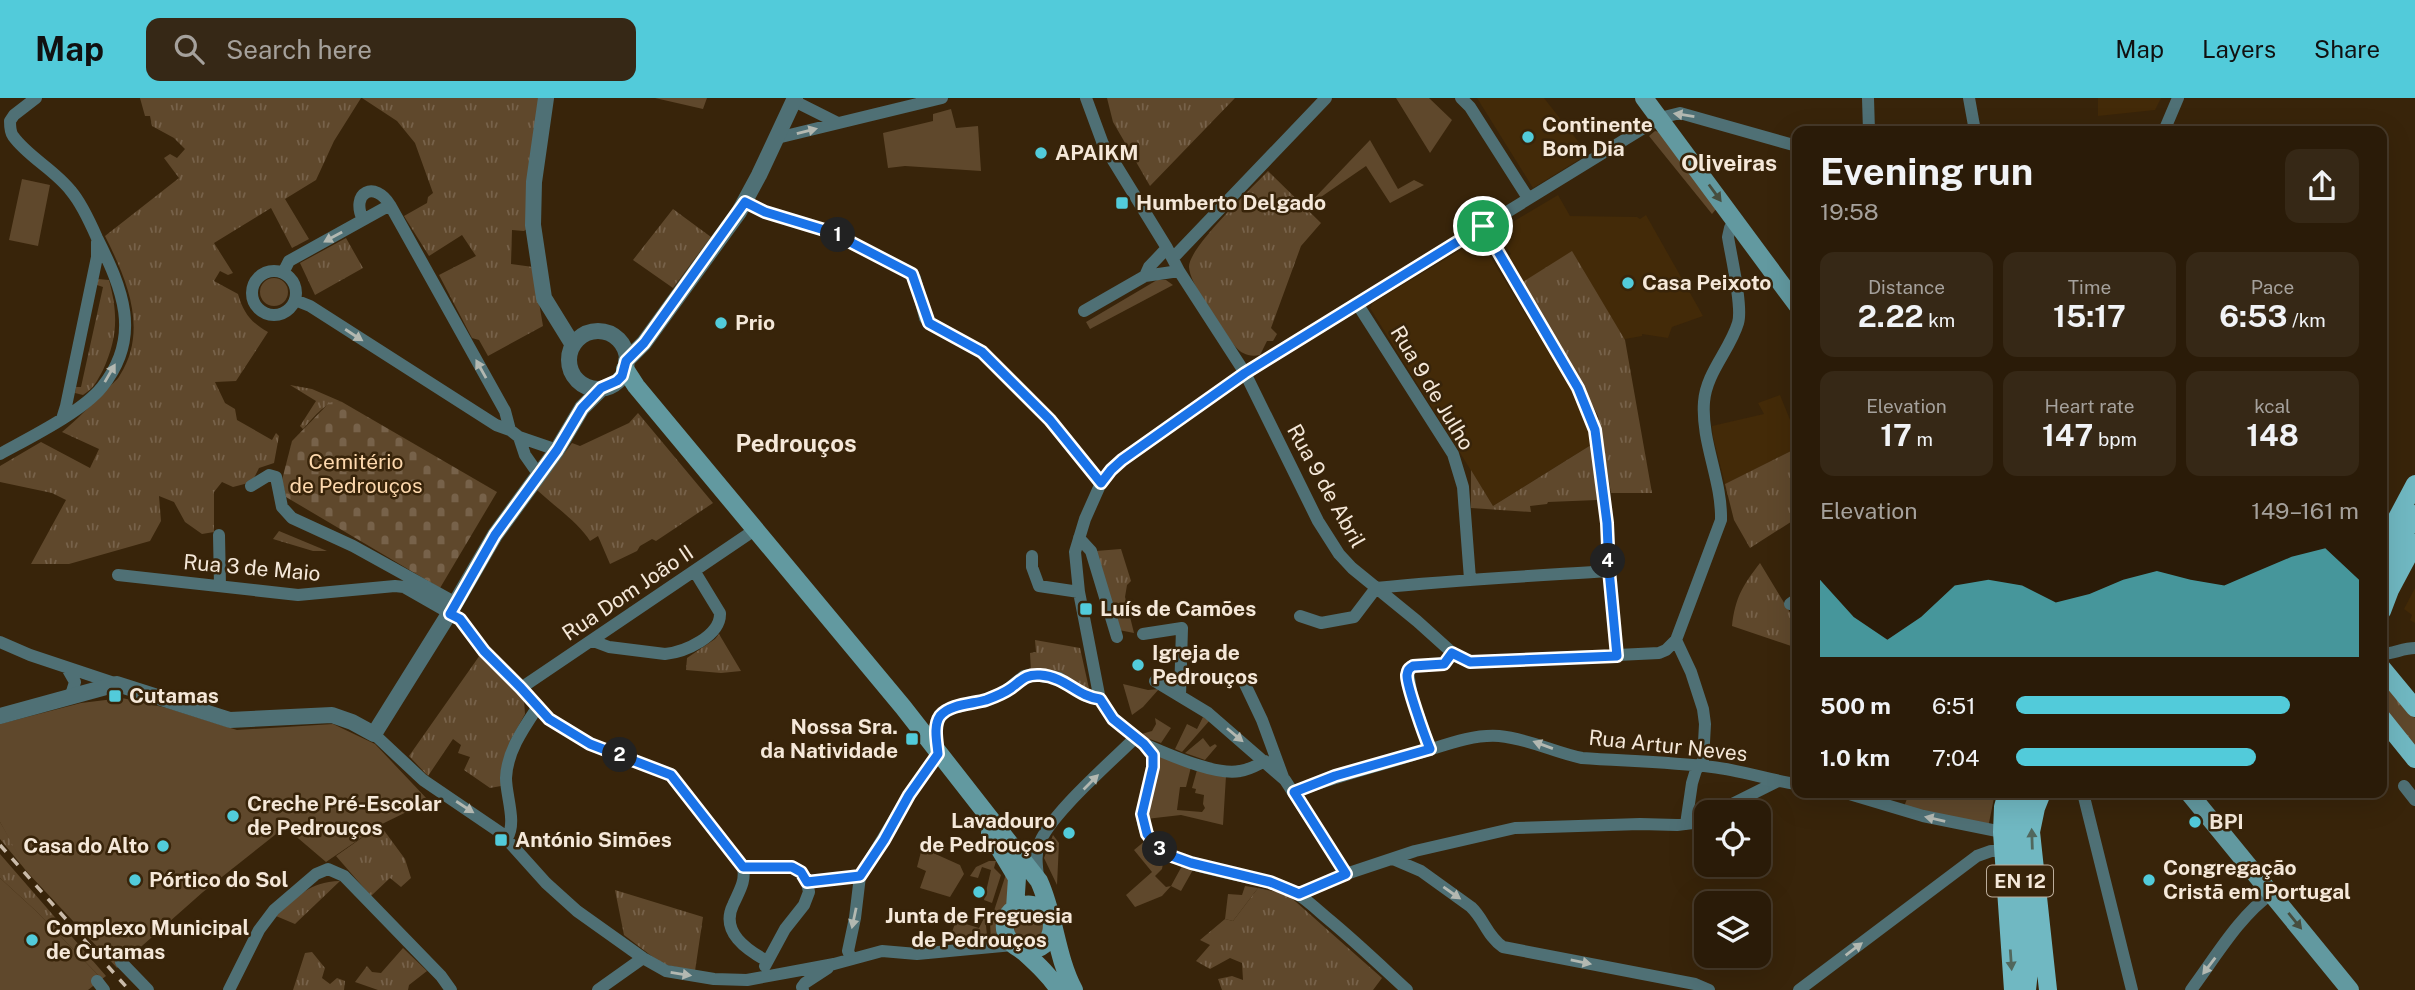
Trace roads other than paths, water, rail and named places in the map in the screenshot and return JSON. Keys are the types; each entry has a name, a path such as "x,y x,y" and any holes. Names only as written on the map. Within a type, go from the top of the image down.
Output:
{"main road":[{"path":"1653,105 1792,298"},
{"path":"617,375 636,386 756,529 903,707 1039,881 1060,956 1074,990"},
{"path":"2387,537 2415,484"},
{"path":"2387,566 2415,514"},
{"path":"2387,596 2415,543"},
{"path":"2387,674 2415,708"},
{"path":"2387,724 2415,759"},
{"path":"956,776 1017,878 1015,908 1006,919 1006,934 1059,990"},
{"name":"EN 12","path":"2006,798 2002,832 2013,990"},
{"name":"EN 12","path":"2022,798 2016,828 2029,971 2027,990"},
{"name":"EN 12","path":"2040,798 2031,832 2048,990"},
{"path":"2193,798 2350,990"},
{"path":"1015,908 1033,904 1050,919 1052,932 1044,946 1037,950 1018,948"},
{"name":"EN 12","path":"2029,971 2035,990"}],"street":[{"path":"0,454 61,419 101,389 116,364 125,332 120,288 71,191 12,135 10,121 36,98"},
{"path":"547,98 534,182 534,225 544,298 573,345"},
{"path":"777,138 942,98"},
{"name":"Rua 9 de Abril","path":"1087,98 1103,144 1179,271 1245,373 1325,532 1345,562 1452,653 1470,662 1659,653 1676,640"},
{"path":"1145,276 1149,267 1170,253 1326,98"},
{"path":"1461,98 1470,107 1528,198"},
{"path":"1868,98 1869,126"},
{"path":"1969,98 1974,126"},
{"path":"2166,126 2178,98"},
{"path":"374,734 495,535 557,450 582,408 617,375 644,343 745,202 795,100 838,123"},
{"path":"1407,990 1299,894 1270,882 1191,863 1166,854 1147,834 1142,814 1154,761 1151,751 1113,719 1100,699 1079,592 1075,552 1101,483 1122,460 1245,373 1528,198 1653,105 1792,145"},
{"path":"363,220 358,206 360,198 367,192 381,194 390,205 505,411 525,454 539,475"},
{"path":"745,202 765,212 831,232 912,274 929,323 982,352 1050,420 1101,483"},
{"path":"283,273 289,261 390,205"},
{"path":"1686,824 1692,783 1703,761 1703,709 1692,672 1676,640 1721,520 1722,505 1703,404 1709,383 1740,319 1728,237 1735,220"},
{"path":"1483,226 1566,367 1588,412 1599,452 1617,656"},
{"path":"61,419 97,257 97,238"},
{"path":"276,271 283,273 289,276 296,288 295,300 287,312 273,316 260,311 252,299 253,285 263,274 276,271"},
{"path":"1083,311 1145,276 1179,271"},
{"path":"295,300 310,306 496,425 557,450"},
{"name":"Rua 9 de Julho","path":"1358,305 1453,454 1462,487 1470,579"},
{"path":"559,320 589,332 605,332 619,341 644,343"},
{"path":"582,408 569,363 573,345 589,332"},
{"path":"617,375 626,354 619,341"},
{"path":"576,380 583,385 617,375"},
{"path":"251,486 269,475 276,477 282,507 292,518 353,546 453,608"},
{"name":"Rua Dom João II","path":"521,688 756,529"},
{"path":"219,535 220,586"},
{"path":"1079,538 1091,551 1117,637"},
{"path":"1032,556 1032,567 1039,586 1079,592"},
{"path":"1300,616 1321,623 1354,617 1377,588 1609,570"},
{"path":"593,640 609,647 664,654 673,653 706,637 718,626 720,613 695,572"},
{"name":"Rua 3 de Maio","path":"118,575 298,595 394,586 404,587 453,608 484,651 537,708 562,729 590,744 671,775 743,867"},
{"path":"1143,634 1182,628 1180,696"},
{"path":"0,642 67,668 230,720 332,715 352,722 374,734 423,780 493,825 561,897 643,958 666,971 710,984 834,964 882,951 917,954 1018,948"},
{"path":"2387,654 2402,648 2415,648"},
{"path":"1430,749 1412,697 1408,671 1413,666 1444,664 1452,653"},
{"path":"67,668 75,682 71,695"},
{"path":"851,958 848,951 860,876 909,795 938,754 936,727 946,710 985,700 1010,688 1024,676 1059,678 1086,696 1100,699"},
{"path":"1243,680 1285,780"},
{"path":"1155,681 1208,713 1285,780 1346,874"},
{"path":"0,716 117,684"},
{"path":"507,838 511,828 506,777 510,754 537,708"},
{"name":"Rua Artur Neves","path":"1294,792 1335,776 1453,741 1497,736 1530,740 1582,758 1699,766 1751,773 1792,783"},
{"path":"1140,741 1228,772 1238,772 1265,761"},
{"path":"1039,881 1036,859 1044,833 1090,782 1140,741"},
{"path":"1740,800 1778,781"},
{"path":"2404,786 2415,800"},
{"path":"1863,798 1923,816 2002,832"},
{"path":"2084,798 2132,990"},
{"path":"1299,894 1346,874 1415,851 1515,828 1686,824 1694,821"},
{"path":"1799,990 1977,856 1991,851 2004,851"},
{"path":"1393,859 1421,871 1471,906 1494,941 1503,947 1695,984 1709,990"},
{"path":"763,976 767,961 785,929 804,905 809,892 801,872 792,867 743,867 744,881 730,909 729,917 739,943 767,961"},
{"path":"229,990 259,930 274,909 316,874 328,869 335,870 353,885 431,965 451,990"},
{"path":"807,882 860,876"},
{"path":"2191,990 2236,930 2262,900 2272,893"},
{"path":"598,990 643,958"},
{"path":"121,962 148,990"},
{"path":"803,990 805,982 834,964"}],"railway":[{"path":"0,845 129,990"}],"place":[{"name":"Continente Bom Dia","path":"1528,137"},
{"name":"APAIKM","path":"1041,153"},
{"name":"Humberto Delgado","path":"1122,203"},
{"name":"Casa Peixoto","path":"1628,283"},
{"name":"Prio","path":"721,323"},
{"name":"Luís de Camões","path":"1086,609"},
{"name":"Igreja de Pedrouços","path":"1138,665"},
{"name":"Cutamas","path":"115,696"},
{"name":"Nossa Sra. da Natividade","path":"912,739"},
{"name":"Creche Pré-Escolar de Pedrouços","path":"233,816"},
{"name":"BPI","path":"2195,822"},
{"name":"Lavadouro de Pedrouços","path":"1069,833"},
{"name":"António Simões","path":"501,840"},
{"name":"Casa do Alto","path":"163,846"},
{"name":"Pórtico do Sol","path":"135,880"},
{"name":"Congregação Cristã em Portugal","path":"2149,880"},
{"name":"Junta de Freguesia de Pedrouços","path":"979,892"},
{"name":"Complexo Municipal de Cutamas","path":"32,940"}],"district":[{"name":"Oliveiras","path":"1729,163"},
{"name":"Pedrouços","path":"796,444"}],"park label":[{"name":"Cemitério de Pedrouços","path":"356,474"}]}
